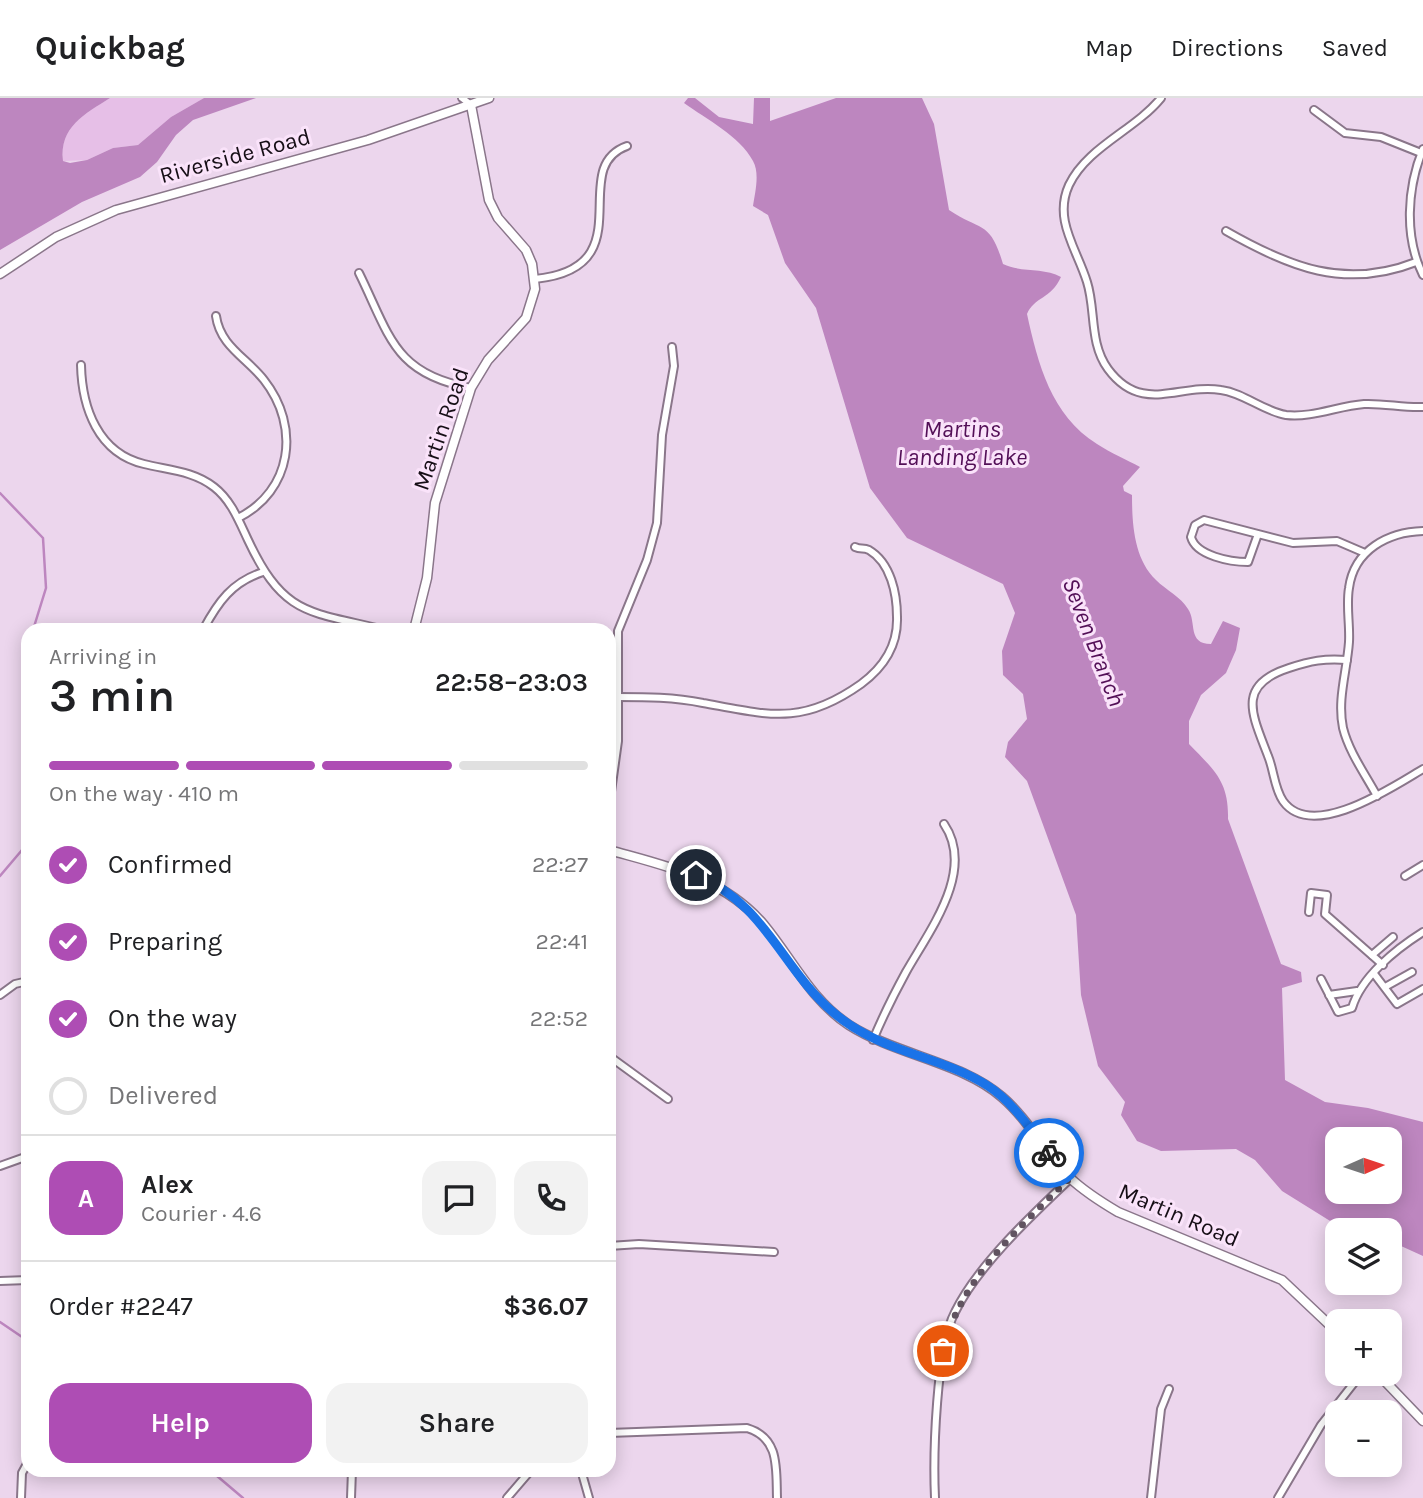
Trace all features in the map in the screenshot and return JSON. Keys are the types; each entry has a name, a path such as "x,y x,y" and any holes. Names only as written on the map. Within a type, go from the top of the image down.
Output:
{"street":[{"path":"462,98 471,102 489,200 498,218 526,250 535,279 566,272 590,252 601,227 599,189 603,171 612,154 627,146"},
{"name":"Riverside Road","path":"0,274 56,237 116,210 368,140 471,102 489,98"},
{"path":"1161,98 1141,120 1078,170 1064,205 1066,232 1089,289 1096,345 1108,369 1126,385 1147,394 1167,396 1202,389 1221,390 1283,414 1308,414 1364,404 1423,407"},
{"path":"1314,110 1345,133 1381,137 1422,151 1414,182 1410,223 1416,262 1423,275"},
{"path":"1226,231 1272,257 1309,269 1364,275 1382,274 1416,262"},
{"path":"359,273 396,347 407,362 429,377 471,388"},
{"name":"Martin Road","path":"416,623 427,578 435,503 471,388 488,360 526,318 533,299 535,279"},
{"path":"216,316 223,339 273,392 282,412 286,437 286,462 277,486 260,505 238,518"},
{"path":"616,767 618,631 648,560 657,523 662,435 674,366 672,347"},
{"path":"81,365 87,408 98,433 108,445 134,461 203,479 223,495 238,518 263,572 281,594 303,608 359,623"},
{"path":"1258,534 1248,562 1236,562 1204,552 1195,546 1191,537 1195,525 1204,520 1293,543 1337,541 1365,553"},
{"path":"1377,796 1351,750 1343,727 1341,700 1347,660 1349,585 1354,569 1365,553 1387,538 1423,531"},
{"path":"617,697 678,699 774,715 812,709 848,693 884,663 894,645 898,625 896,594 887,571 873,552 855,547"},
{"path":"208,623 215,608 232,587 263,572"},
{"path":"1347,660 1315,660 1265,676 1253,692 1254,719 1278,791 1291,809 1304,813 1334,813 1377,796 1423,769"},
{"path":"873,1040 897,988 947,901 954,846 944,824"},
{"name":"Martin Road","path":"616,852 686,871 729,893 763,924 820,1001 846,1023 873,1040 967,1075 991,1088 1013,1108 1070,1178 1118,1212 1282,1280 1325,1321"},
{"path":"1405,876 1423,865"},
{"path":"1309,912 1311,894 1327,895 1325,914 1383,965"},
{"path":"1321,979 1338,1012 1352,1008 1357,991 1423,932"},
{"path":"1372,955 1393,937"},
{"path":"1385,987 1412,972"},
{"path":"1374,975 1397,1004 1423,989"},
{"path":"0,995 21,983"},
{"path":"1329,995 1357,991"},
{"path":"616,1061 668,1099"},
{"path":"0,1166 21,1158"},
{"path":"935,1498 934,1463 943,1351 954,1312 1003,1247 1070,1178"},
{"path":"616,1246 639,1244 774,1252"},
{"path":"0,1281 21,1280"},
{"path":"1279,1498 1325,1419 1351,1386"},
{"path":"1389,1386 1423,1421"},
{"path":"1152,1498 1161,1409 1169,1389"},
{"path":"616,1433 747,1428 761,1432 770,1441 775,1455 778,1498"},
{"path":"21,1498 22,1477"},
{"path":"351,1498 352,1477"},
{"path":"507,1498 525,1477"},
{"path":"583,1477 589,1498"}],"shaded area":[{"path":"110,98 204,98 171,117 138,145 113,148 87,160 63,161 65,139 70,130 83,116"}],"water":[{"path":"0,98 110,98 83,116 70,130 65,139 63,161 70,163 87,160 113,148 138,145 171,117 204,98 256,98 193,120 176,135 157,162 140,177 82,202 0,250"},
{"name":"Martins Landing Lake","path":"688,98 695,98 719,117 753,124 754,98 770,98 770,121 836,98 922,98 934,124 949,210 989,233 1003,264 1061,277 1052,290 1034,304 1027,314 1049,387 1068,418 1081,432 1102,447 1140,467 1123,486 1124,491 1132,495 1134,529 1139,552 1149,572 1188,609 1199,640 1211,644 1223,621 1240,628 1236,650 1226,673 1201,695 1189,721 1189,744 1213,769 1223,785 1228,819 1281,964 1301,972 1302,982 1282,988 1285,1080 1325,1102 1368,1108 1423,1122 1423,1256 1402,1246 1402,1218 1325,1218 1282,1191 1255,1160 1236,1149 1161,1151 1137,1141 1121,1115 1125,1102 1098,1066 1081,995 1076,915 1027,781 1005,757 1008,742 1027,719 1023,694 1003,675 1002,651 1015,613 1003,584 907,538 870,488 816,308 785,263 768,215 753,206 757,177 753,161 740,144 684,103"}],"waterway":[{"path":"0,493 43,538 46,588 35,623"},
{"path":"0,876 21,851"},
{"path":"0,1322 21,1336"},
{"path":"218,1477 243,1498"}],"way so far":[{"path":"943,1351 948,1327 962,1298 1029,1218 1070,1178 1049,1153"}],"route":[{"path":"696,875 729,893 747,907 774,937 800,978 820,1001 846,1023 897,1051 967,1075 991,1088 1013,1108 1049,1153"}],"water label":[{"name":"Seven Branch","path":"1094,642"}]}
